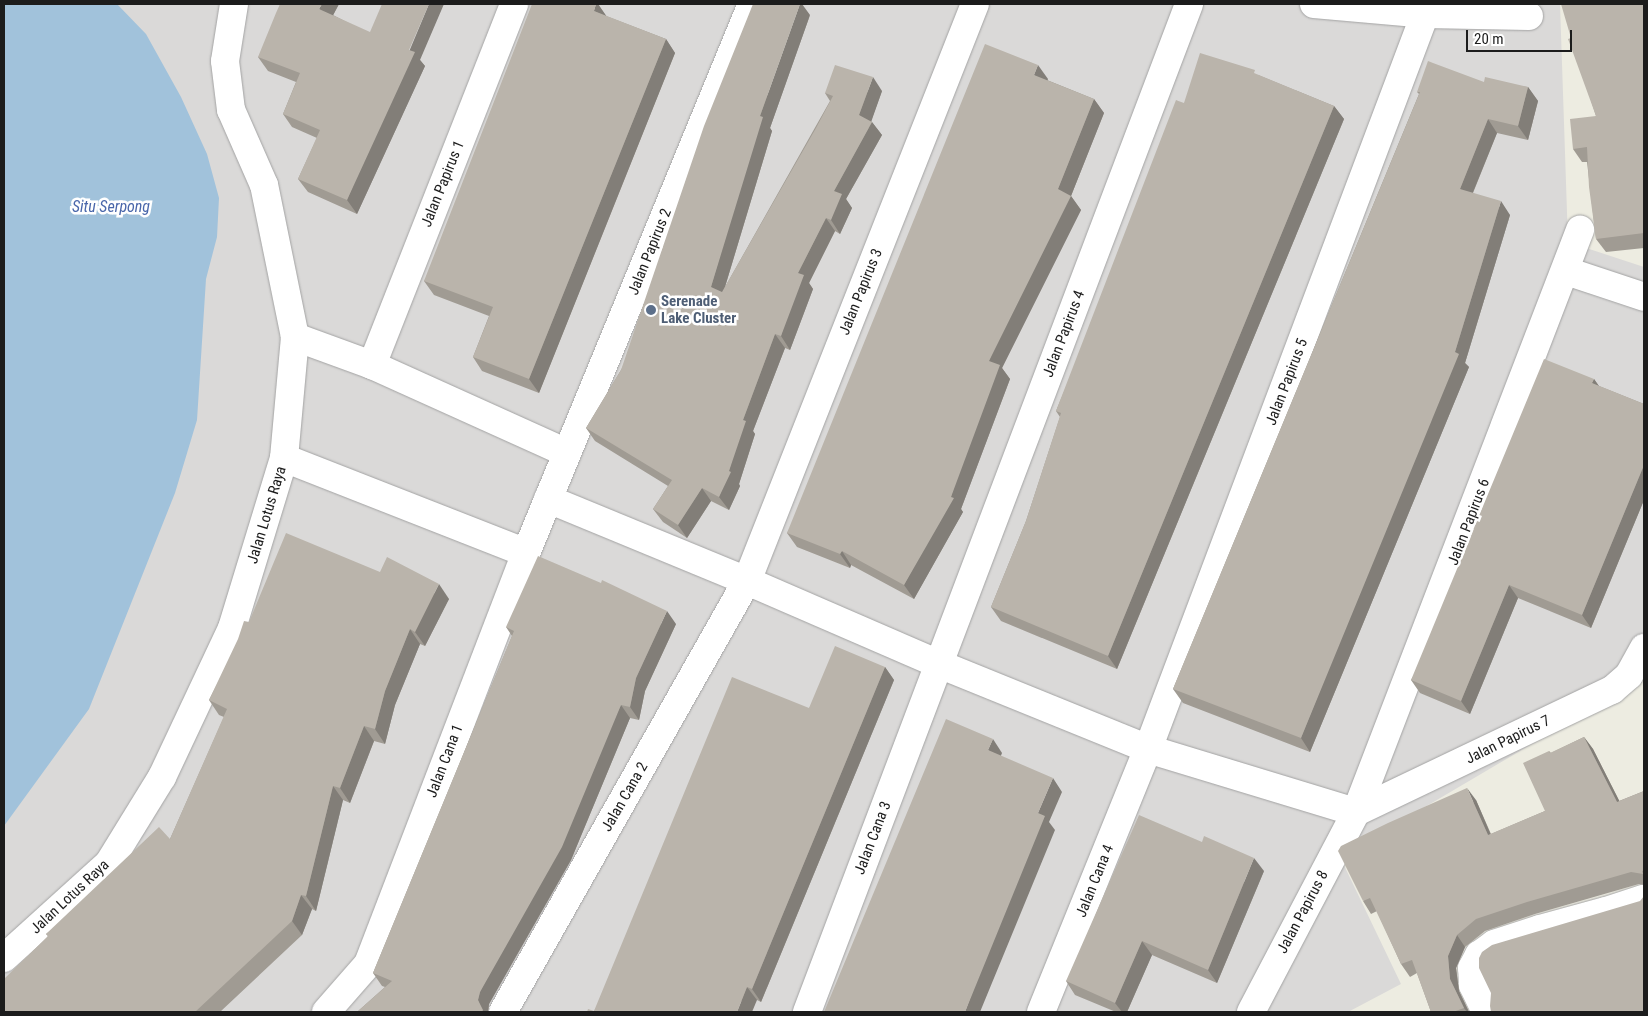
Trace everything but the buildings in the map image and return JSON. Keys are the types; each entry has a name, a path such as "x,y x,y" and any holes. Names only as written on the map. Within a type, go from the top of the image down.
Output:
{"street":[{"name":"Jalan Lotus Raya","path":"4,958 109,863 162,777 232,628 284,458 295,337 264,185 231,110 225,61 234,4"},
{"name":"Jalan Papirus 1","path":"372,364 514,4"},
{"name":"Jalan Papirus 2","path":"548,500 752,4"},
{"name":"Jalan Papirus 3","path":"747,581 975,4"},
{"name":"Jalan Papirus 4","path":"939,664 1189,4"},
{"path":"1314,4 1425,14 1529,16"},
{"name":"Jalan Papirus 5","path":"1148,749 1425,14"},
{"name":"Jalan Papirus 6","path":"1356,812 1566,271 1580,230"},
{"path":"1566,271 1644,298"},
{"path":"295,337 372,364 567,453"},
{"path":"284,458 526,554"},
{"path":"548,500 747,581 939,664 1148,749 1356,812"},
{"name":"Jalan Cana 1","path":"326,1012 368,964 548,500"},
{"name":"Jalan Cana 2","path":"503,1012 747,581"},
{"name":"Jalan Papirus 7","path":"1356,812 1612,690 1629,675 1641,657 1644,648"},
{"name":"Jalan Cana 3","path":"807,1012 939,664"},
{"name":"Jalan Cana 4","path":"1041,1012 1148,749"},
{"name":"Jalan Papirus 8","path":"1251,1012 1356,812"},
{"path":"1486,1012 1473,985 1472,968 1479,955 1494,944 1644,898"}],"shaded area":[{"path":"4,4 1560,4 1568,242 1644,267 1644,678 1340,857 1401,984 1348,1012 4,1012"}],"water":[{"name":"Situ Serpong","path":"4,4 117,4 146,34 181,97 207,154 219,198 217,237 206,279 197,420 175,493 89,709 4,826"}],"place":[{"name":"Serenade Lake Cluster","path":"651,310"}]}
